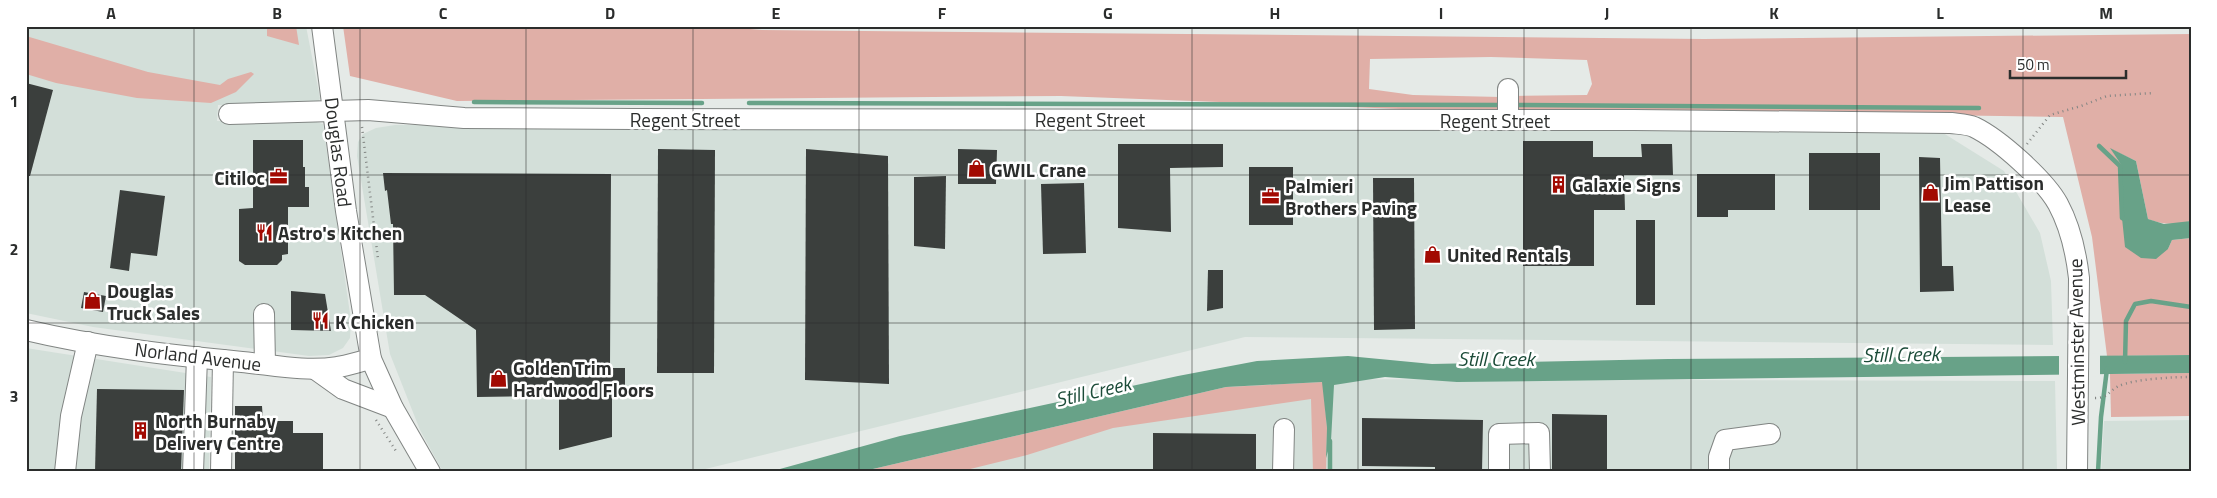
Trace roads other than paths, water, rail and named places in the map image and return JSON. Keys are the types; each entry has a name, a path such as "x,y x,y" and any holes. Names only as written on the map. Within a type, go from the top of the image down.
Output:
{"street":[{"name":"Douglas Road","path":"322,26 346,211 370,358 394,408 430,472"},
{"path":"1508,89 1508,120"},
{"name":"Regent Street","path":"229,114 368,110 464,118 634,120 1508,120 1951,123"},
{"name":"Westminster Avenue","path":"1951,123 1973,127 2016,157 2053,197 2069,230 2076,251 2078,278 2077,472"},
{"path":"264,314 264,364"},
{"name":"Norland Avenue","path":"26,330 88,342 197,357 315,369 338,367 370,358"},
{"path":"65,472 71,416 88,342"},
{"path":"193,472 197,357"},
{"path":"221,472 223,360"},
{"path":"315,369 343,389 394,408"},
{"path":"1283,472 1284,429"},
{"path":"1499,472 1499,434 1539,432 1540,472"},
{"path":"1719,472 1719,457 1725,440 1770,434"}],"waterway":[{"path":"474,102 702,103"},
{"path":"749,103 1501,105"},
{"path":"1516,105 1979,108"},
{"path":"2099,146 2120,166 2122,218 2126,220"},
{"path":"2125,362 2126,321 2135,304 2151,301 2191,307"},
{"path":"2098,472 2101,417 2107,369"},
{"path":"1330,441 1330,472"}],"place":[{"name":"GWIL Crane","path":"977,169"},
{"name":"Citiloc","path":"279,177"},
{"name":"Galaxie Signs","path":"1558,184"},
{"name":"Jim Pattison Lease","path":"1930,193"},
{"name":"Palmieri Brothers Paving","path":"1271,196"},
{"name":"Astro's Kitchen","path":"264,232"},
{"name":"United Rentals","path":"1433,254"},
{"name":"Douglas Truck Sales","path":"93,301"},
{"name":"K Chicken","path":"321,321"},
{"name":"Golden Trim Hardwood Floors","path":"499,378"},
{"name":"North Burnaby Delivery Centre","path":"141,431"}],"water label":[{"name":"Still Creek","path":"1901,354"},
{"name":"Still Creek","path":"1496,358"},
{"name":"Still Creek","path":"1093,391"}]}
